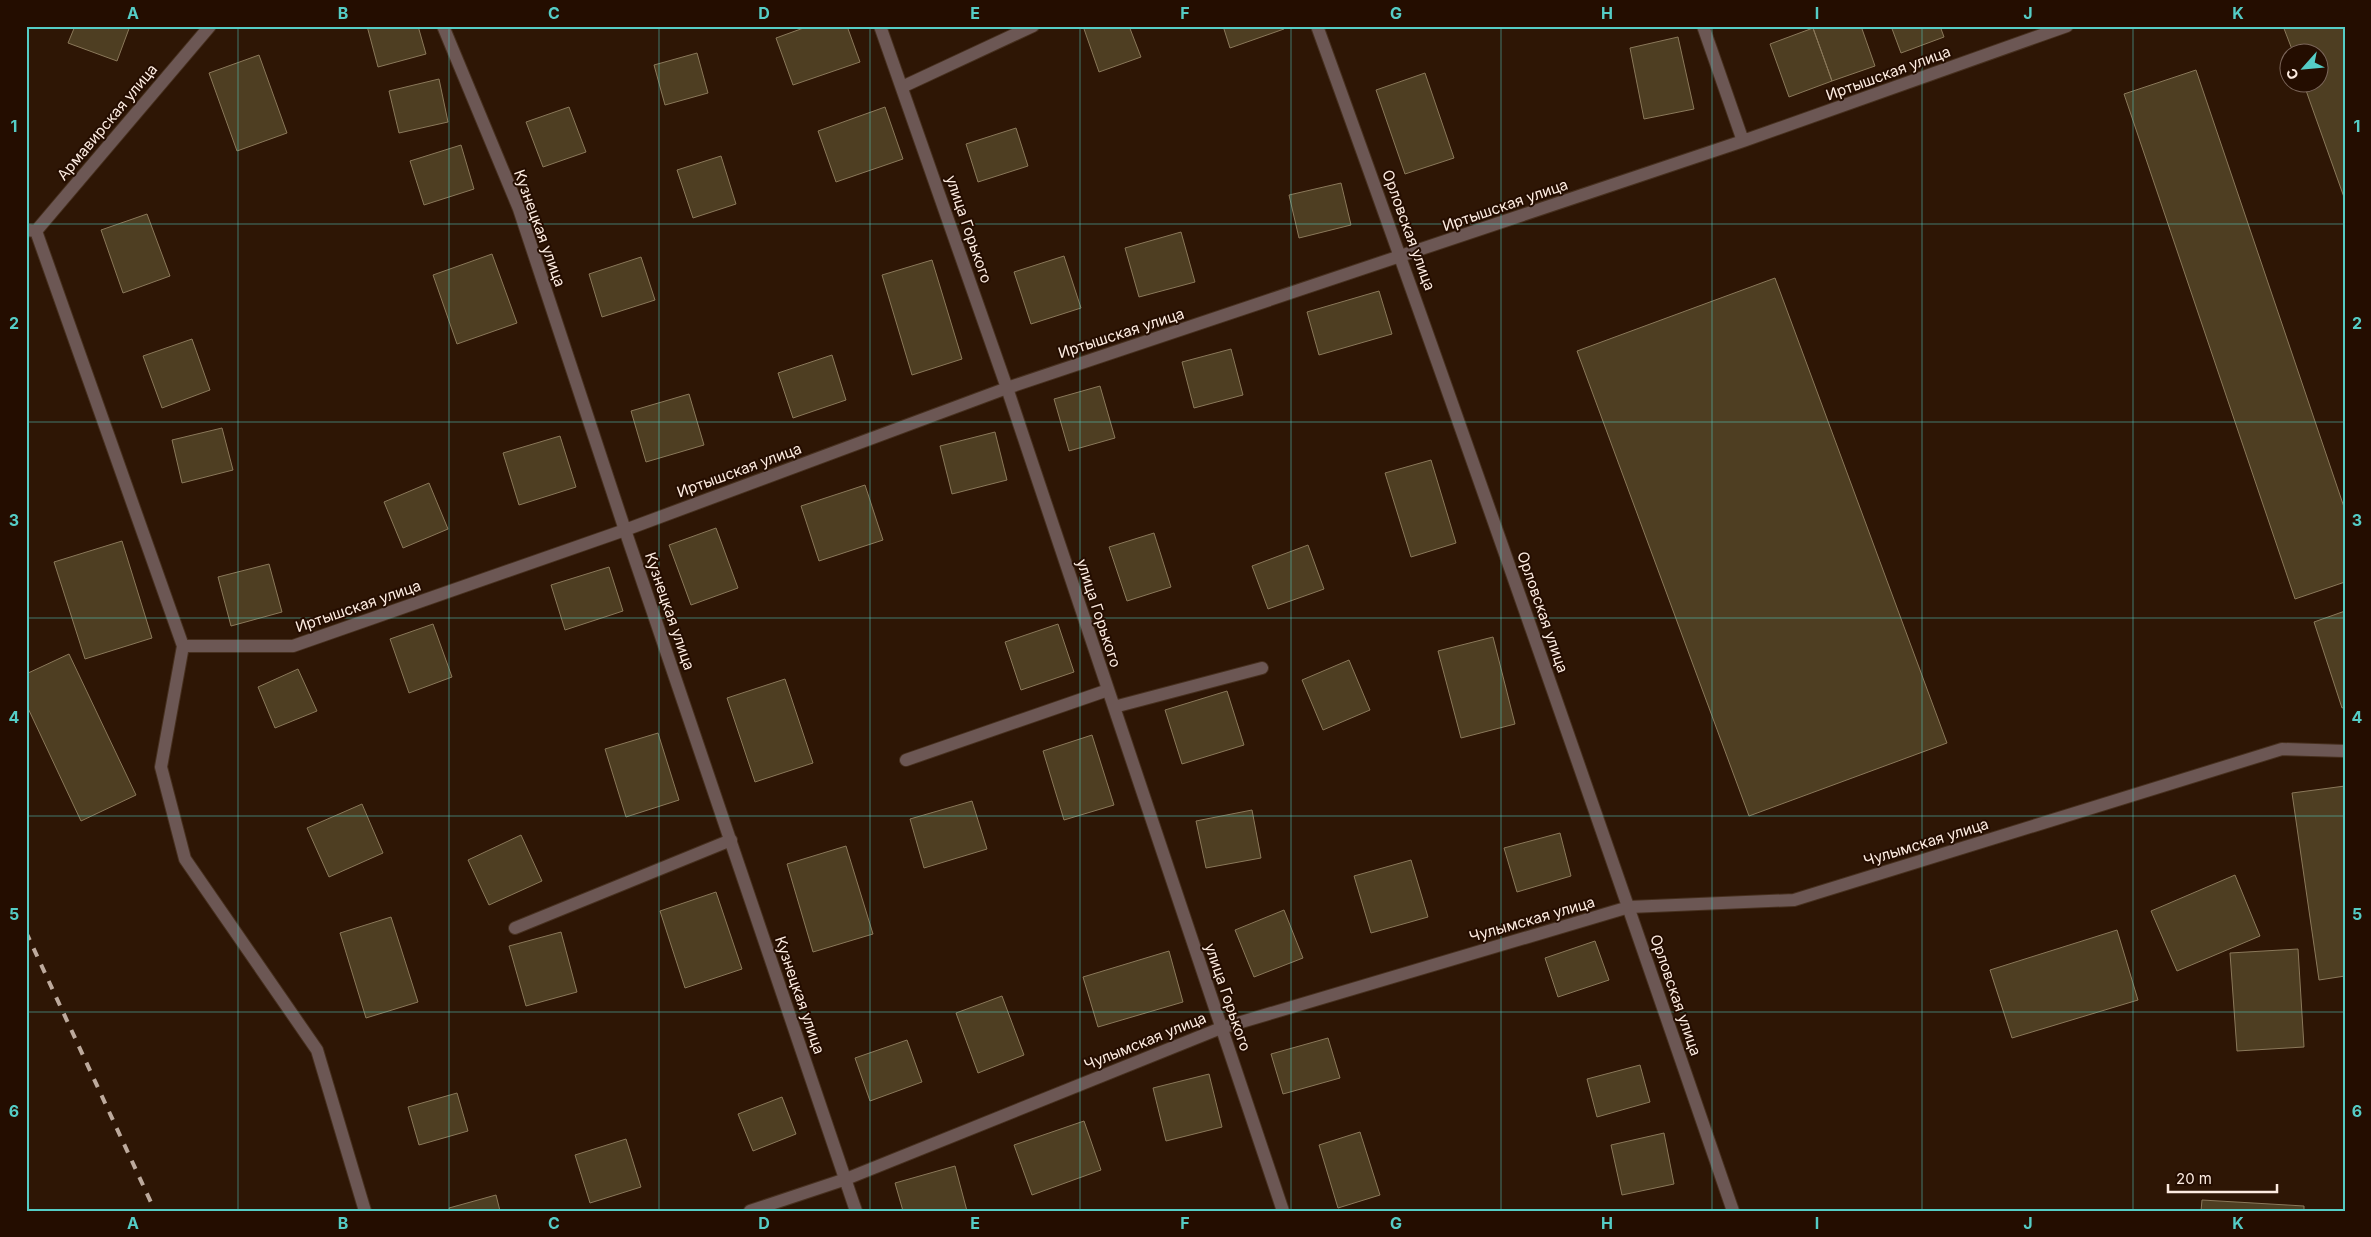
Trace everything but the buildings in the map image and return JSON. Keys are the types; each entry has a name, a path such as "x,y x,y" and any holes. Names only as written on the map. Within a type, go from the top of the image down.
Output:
{"street":[{"name":"Армавирская улица","path":"31,230 210,26"},
{"name":"Кузнецкая улица","path":"443,26 519,209 625,530 856,1211"},
{"name":"улица Горького","path":"880,26 1007,388 1220,1028 1283,1211"},
{"path":"902,87 1033,26"},
{"name":"Орловская улица","path":"1317,26 1401,257 1629,907 1732,1211"},
{"path":"1702,26 1744,141"},
{"name":"Иртышская улица","path":"183,646 293,646 625,530 1007,388 1744,141 2067,26"},
{"path":"31,230 183,646 161,767 185,859 317,1050 365,1211"},
{"path":"1114,708 1262,668"},
{"path":"906,760 1108,690"},
{"name":"Чулымская улица","path":"750,1211 846,1179 1220,1028 1629,907 1794,900 2282,749 2345,751"},
{"path":"515,928 730,840"}],"railway":[{"path":"26,932 155,1211"}]}
